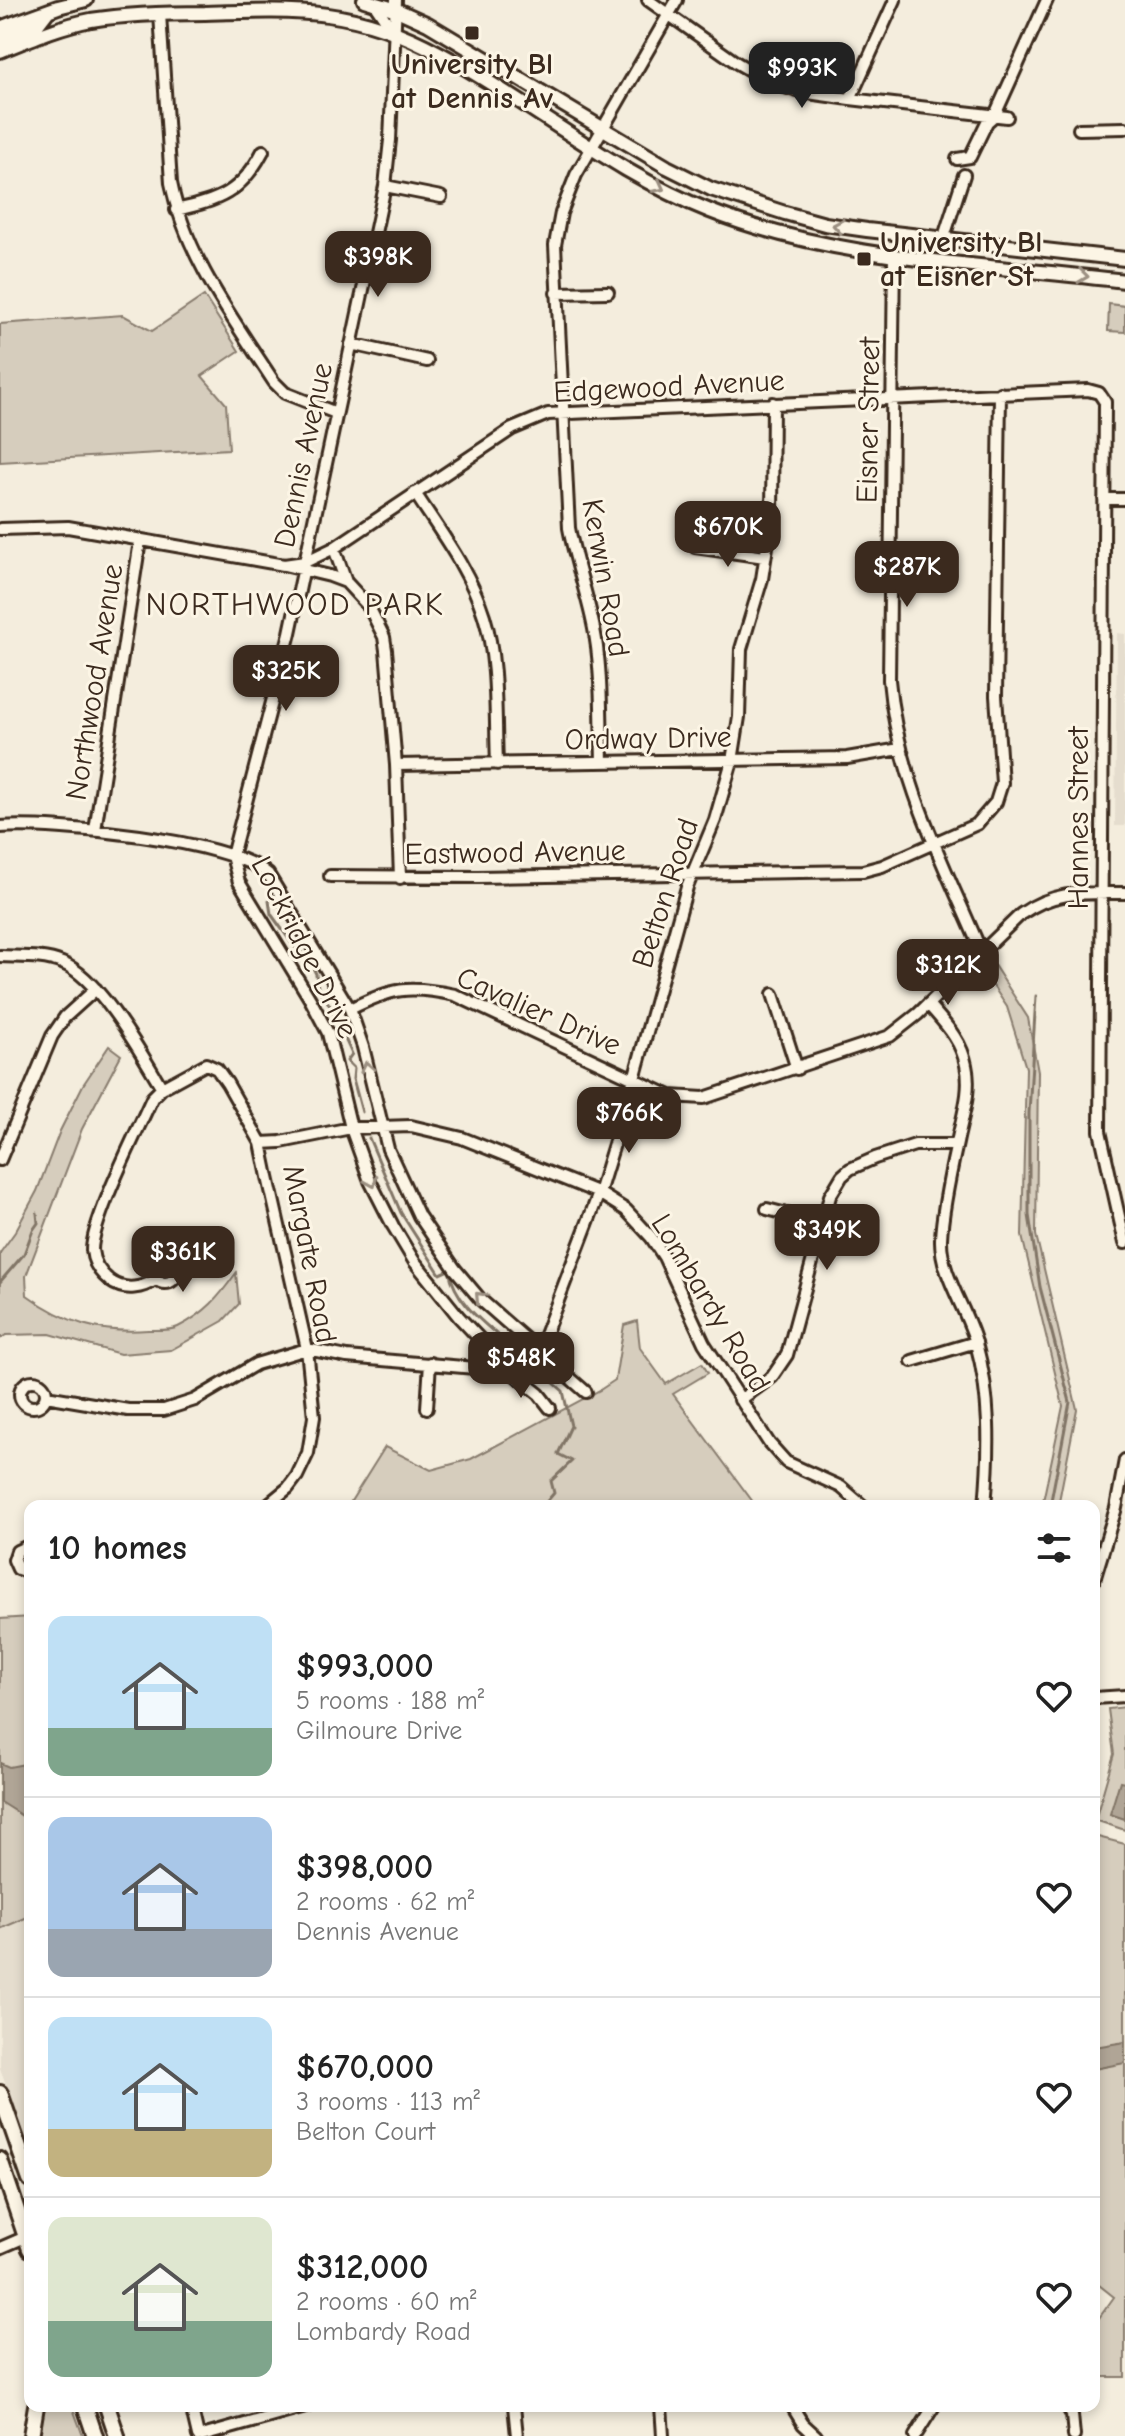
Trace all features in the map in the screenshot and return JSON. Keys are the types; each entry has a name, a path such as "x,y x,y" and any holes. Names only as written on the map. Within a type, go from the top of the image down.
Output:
{"highway":[{"path":"0,2093 24,2163"},
{"path":"0,2160 24,2226"},
{"path":"31,2436 35,2412"},
{"path":"87,2412 95,2436"},
{"path":"109,2412 117,2436"}],"main road":[{"path":"0,28 86,0"},
{"path":"370,1 396,5 667,167 711,189 825,224 1125,259"},
{"path":"0,40 38,24 48,11"},
{"path":"0,51 89,20 160,14 312,12 358,20 393,31 441,54 661,189 709,211 809,241 894,256 1125,281"},
{"path":"894,256 901,234"}],"street":[{"path":"648,0 737,63 772,83 801,92 1001,116"},
{"name":"Kerwin Road","path":"602,762 598,655 569,528 555,245 561,213 576,175 677,0"},
{"path":"850,99 895,0"},
{"path":"957,159 970,157 987,122 1001,116 1047,0"},
{"path":"370,1 393,31"},
{"name":"Dennis Avenue","path":"232,856 304,566 385,186 396,5"},
{"path":"160,14 167,147 176,210 205,273 274,382 285,393 336,413"},
{"path":"1079,129 1125,128"},
{"path":"176,210 208,203 230,193 248,175 263,151"},
{"path":"943,240 964,175"},
{"path":"385,186 441,197"},
{"name":"Eisner Street","path":"894,256 889,680 892,718 911,785 981,951"},
{"path":"556,293 608,292"},
{"name":"Dennis Avenue","path":"351,344 427,361"},
{"name":"Edgewood Avenue","path":"304,566 512,429 548,414 1000,393 1088,390 1099,393"},
{"name":"Eastwood Avenue","path":"330,876 400,878 863,871 935,844 977,824 996,802 1002,783 996,696 1000,393"},
{"name":"Hannes Street","path":"1099,393 1105,402 1100,1131 1125,1243"},
{"name":"Belton Road","path":"537,1350 599,1193 672,940 693,874 715,820 732,761 739,717 741,649 762,579 772,515 773,403"},
{"path":"415,493 466,571 485,618 491,651 497,764"},
{"path":"1104,499 1125,499"},
{"path":"0,529 68,527 304,566 346,582"},
{"name":"Northwood Avenue","path":"95,830 140,541"},
{"path":"695,547 765,557"},
{"path":"334,548 346,582 369,607 384,637 396,765 400,878"},
{"name":"Ordway Drive","path":"396,765 847,758 900,749"},
{"path":"0,827 38,825 95,830 232,856"},
{"name":"Lockridge Drive","path":"232,856 256,864 268,874 350,1009 363,1047 388,1149 419,1216 481,1300 586,1392"},
{"name":"Lockridge Drive","path":"232,856 239,882 324,1025 351,1128 370,1181 393,1226 414,1261 459,1317 550,1408"},
{"name":"Cavalier Drive","path":"350,1009 399,989 424,988 455,995 670,1096 704,1098 890,1036 1035,904 1066,894 1125,893"},
{"path":"0,956 61,962 79,971 96,989 162,1088 152,1098 98,1222 92,1245 97,1268 111,1282 120,1286 144,1287 157,1279"},
{"path":"0,1160 52,1036 65,1017 96,989"},
{"path":"773,994 797,1069"},
{"path":"928,1004 958,1040 967,1066 968,1095 956,1145 941,1241 946,1264 976,1342 989,1410 985,1500"},
{"name":"Margate Road","path":"162,1088 206,1064 217,1069 261,1143 307,1349 314,1417 310,1443 297,1476 273,1500"},
{"name":"Lombardy Road","path":"261,1143 351,1128 411,1126 462,1138 599,1193 636,1219 651,1237 664,1257 704,1343 769,1443 786,1462 841,1487 856,1500"},
{"path":"740,1400 772,1377 787,1355 830,1196 842,1176 850,1169 915,1145 956,1145"},
{"path":"767,1209 822,1223"},
{"path":"912,1361 976,1342"},
{"path":"46,1396 128,1410 164,1410 195,1400 256,1364 307,1349 347,1357 510,1371 537,1350"},
{"path":"427,1408 430,1363"},
{"path":"1100,1560 1116,1508 1125,1460"},
{"path":"24,1548 17,1551 14,1560 24,1572"},
{"path":"1100,1698 1125,1696"},
{"path":"0,2248 24,2241"},
{"path":"193,2412 200,2436 287,2412"},
{"path":"515,2412 517,2436"},
{"path":"661,2412 663,2436"},
{"path":"796,2412 816,2436"},
{"path":"915,2436 930,2412"},
{"path":"1070,2412 1074,2436"}],"shaded area":[{"path":"204,296 239,351 202,376 226,404 229,449 0,462 0,324 123,315 152,331"},
{"path":"1109,304 1125,306 1125,332 1108,331"},
{"path":"1117,633 1125,634 1125,826 1115,826"},
{"path":"992,962 1028,1018 1038,1072 1036,1235 1077,1409 1059,1500 1043,1500 1063,1406 1022,1236 1026,1068 1007,1007 983,971"},
{"path":"109,1046 121,1055 82,1129 26,1276 27,1295 55,1313 84,1324 131,1331 178,1327 211,1304 236,1273 239,1304 223,1321 171,1350 120,1354 50,1334 6,1335 0,1339 0,1253 37,1191 60,1131 83,1085"},
{"path":"637,1321 640,1348 666,1384 702,1363 708,1373 673,1394 752,1500 352,1500 385,1447 431,1470 471,1459 600,1390 615,1380 624,1325"},
{"path":"24,1617 24,1919 0,1929 0,1619"},
{"path":"1125,1707 1125,1830 1100,1822 1100,1803 1114,1754 1108,1709"},
{"path":"0,1763 9,1767 24,1764 24,1817 0,1802"},
{"path":"1120,1781 1125,1782 1125,1819 1110,1814"},
{"path":"1100,1838 1125,1844 1125,2377 1100,2377 1100,2317 1114,2297 1100,2286"},
{"path":"24,1914 24,2138 0,2068 0,1928"},
{"path":"1125,2042 1125,2063 1100,2068 1100,2046"},
{"path":"36,2412 74,2412 83,2436 32,2436"}],"waterway":[{"path":"269,901 271,914 294,946 310,961 318,988 329,1004 352,1054 347,1061 354,1068 353,1079 362,1112"},
{"path":"1036,996 1029,1113 1029,1215 1040,1287 1070,1402 1051,1500"},
{"path":"369,1138 401,1213 440,1274 449,1270 457,1293 464,1302 508,1344"},
{"path":"0,1282 24,1254 38,1223 37,1213"},
{"path":"537,1368 563,1391 571,1426 558,1454 572,1461 551,1481 554,1493 548,1500"}],"place":[{"name":"University Bl at Dennis Av","path":"472,33"},
{"name":"University Bl at Eisner St","path":"864,259"}],"district":[{"name":"NORTHWOOD PARK","path":"295,604"}]}
